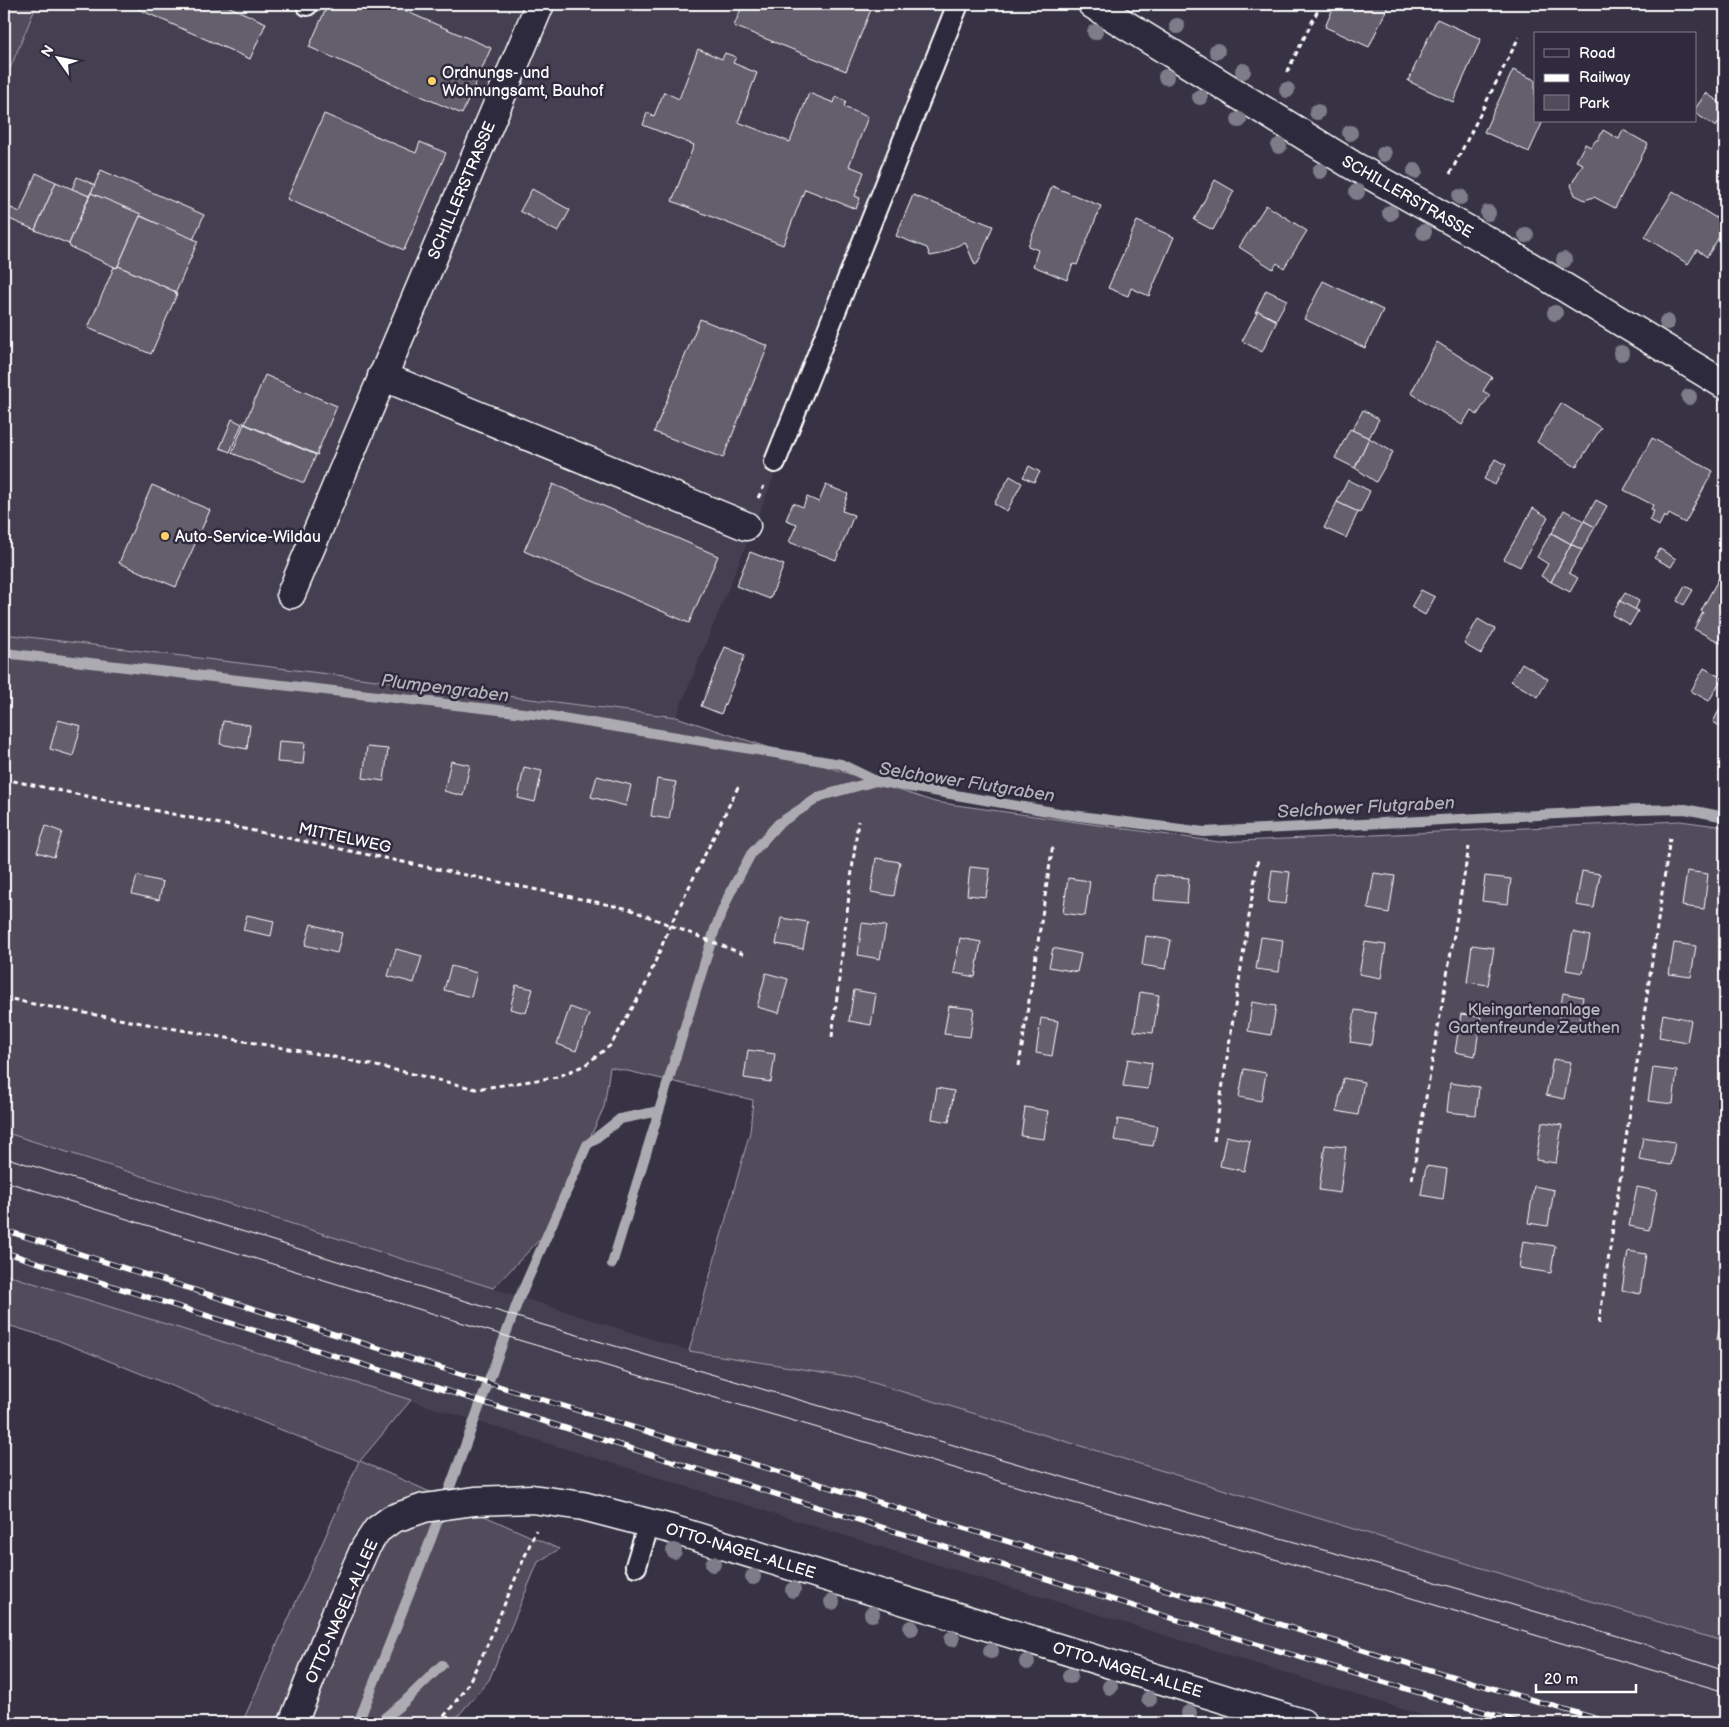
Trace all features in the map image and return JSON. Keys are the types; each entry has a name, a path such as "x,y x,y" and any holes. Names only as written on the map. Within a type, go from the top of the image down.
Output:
{"street":[{"name":"SCHILLERSTRASSE","path":"291,594 540,4"},
{"name":"SCHILLERSTRASSE","path":"1092,4 1352,165 1493,244 1725,385"},
{"path":"382,376 746,526"},
{"name":"OTTO-NAGEL-ALLEE","path":"293,1723 335,1616 365,1548 377,1530 392,1519 424,1508 475,1501 532,1499 583,1506 681,1532 1302,1723"}],"lane":[{"path":"775,462 958,4"},
{"path":"636,1566 649,1523"}],"path":[{"path":"1288,72 1321,4"},
{"path":"1450,174 1519,37"},
{"path":"746,526 775,462"},
{"name":"MITTELWEG","path":"4,779 629,909 743,954"},
{"path":"4,998 329,1056 476,1089 557,1077 585,1065 611,1045 646,984 670,926 739,786"},
{"path":"832,1037 858,820"},
{"path":"1599,1323 1670,838"},
{"path":"1019,1066 1053,844"},
{"path":"1412,1179 1468,847"},
{"path":"1214,1141 1258,859"},
{"path":"438,1723 452,1708 467,1686 486,1650 549,1502"}],"shaded area":[{"path":"37,4 966,4 676,717 4,634 4,83"},
{"path":"4,1132 689,1351 854,1377 1725,1642 1725,1723 1447,1723 4,1274"}],"green space":[{"path":"4,4 37,4 4,83"},
{"name":"Kleingartenanlage Gartenfreunde Zeuthen","path":"4,634 676,717 935,802 1219,842 1680,821 1725,827 1725,1642 854,1377 689,1351 750,1132 753,1100 610,1067 604,1107 547,1232 493,1288 4,1132"},
{"path":"4,1274 411,1400 360,1461 559,1549 538,1562 489,1680 452,1723 242,1723 359,1461 57,1340 4,1324"}],"building":[{"path":"127,4 223,4 266,23 250,59"},
{"name":"Ordnungs- und Wohnungsamt, Bauhof","path":"328,4 389,4 491,48 462,114 309,47"},
{"path":"743,4 864,4 872,7 846,71 734,26"},
{"path":"1335,4 1389,4 1369,47 1325,27"},
{"path":"1437,19 1481,39 1453,102 1408,81"},
{"path":"698,49 722,59 725,53 736,57 733,63 757,73 738,122 790,142 809,93 834,103 836,97 846,101 844,107 868,117 849,166 864,172 855,196 860,198 856,209 805,189 783,245 672,201 694,145 643,125 647,113 654,116 664,92 679,99"},
{"path":"1513,70 1534,80 1534,122 1543,122 1529,152 1484,132"},
{"path":"1706,93 1725,106 1725,112 1716,127 1696,114 1696,108"},
{"path":"324,114 416,153 420,142 446,153 404,250 287,199"},
{"path":"1603,130 1619,139 1623,130 1648,144 1615,208 1594,197 1585,200 1575,195 1571,185 1583,164 1576,161 1585,144 1591,147 1598,140"},
{"path":"101,170 204,215 193,240 91,193"},
{"path":"36,173 56,182 35,230 7,218 11,208 20,212"},
{"path":"77,177 95,185 89,196 72,189"},
{"path":"1215,180 1234,191 1213,230 1194,220"},
{"path":"56,182 89,196 69,244 35,230"},
{"path":"1052,186 1101,206 1077,265 1073,264 1067,280 1033,266 1038,250 1028,246"},
{"path":"532,189 570,210 558,232 520,211"},
{"path":"1673,191 1716,218 1722,208 1725,210 1725,227 1707,257 1697,250 1688,264 1645,237"},
{"path":"91,193 141,214 117,268 70,247 69,244"},
{"path":"913,195 993,226 978,263 975,265 965,242 941,254 930,256 927,248 896,236"},
{"path":"1266,205 1307,231 1284,268 1277,263 1273,269 1239,247"},
{"path":"140,216 198,241 176,292 118,266"},
{"path":"1137,221 1174,237 1149,296 1131,288 1128,296 1108,288"},
{"path":"118,266 177,294 151,354 88,328 114,267 117,268"},
{"path":"1323,281 1383,310 1365,348 1304,319"},
{"path":"1266,290 1287,300 1276,320 1258,311 1255,313"},
{"path":"1258,311 1277,321 1262,352 1242,341"},
{"path":"700,319 768,346 723,458 654,432"},
{"path":"1437,342 1492,377 1483,391 1490,395 1477,415 1471,410 1462,425 1411,393"},
{"path":"265,375 337,406 317,453 318,455 243,423 245,423"},
{"path":"1561,403 1601,428 1576,467 1537,442"},
{"path":"1363,410 1379,419 1369,438 1352,430"},
{"path":"232,419 242,424 230,452 220,448"},
{"path":"244,424 316,455 304,483 232,453"},
{"path":"1350,429 1369,438 1355,468 1335,458"},
{"path":"1369,438 1393,452 1376,482 1355,468"},
{"path":"1652,438 1713,471 1685,523 1669,514 1667,518 1664,516 1659,526 1649,520 1654,511 1651,509 1653,505 1624,490"},
{"path":"1495,459 1506,465 1495,485 1484,479"},
{"path":"1029,466 1040,472 1034,482 1023,477"},
{"path":"1010,476 1022,483 1007,511 994,504"},
{"path":"1348,480 1370,491 1360,513 1337,502"},
{"path":"553,484 718,556 689,623 524,551"},
{"name":"Auto-Service-Wildau","path":"152,485 210,510 176,587 119,563"},
{"path":"826,485 848,494 842,511 854,515 836,560 789,542 797,524 786,520 793,503 803,507 807,497 819,502"},
{"path":"1596,500 1607,506 1595,527 1584,521"},
{"path":"1337,502 1358,512 1346,538 1324,528"},
{"path":"1533,508 1548,517 1520,567 1504,559"},
{"path":"1564,510 1584,521 1571,544 1552,533"},
{"path":"1584,521 1595,527 1582,550 1571,544"},
{"path":"1551,533 1571,544 1551,582 1541,576 1548,564 1537,557"},
{"path":"1571,544 1582,550 1569,573 1578,578 1570,592 1551,582"},
{"path":"1660,549 1676,559 1671,567 1654,558"},
{"path":"750,552 784,565 770,599 736,586"},
{"path":"1725,567 1725,640 1723,644 1694,629 1703,612 1701,611"},
{"path":"1685,586 1693,590 1684,605 1677,601"},
{"path":"1421,590 1435,597 1425,615 1411,607"},
{"path":"1625,593 1639,601 1635,610 1620,601"},
{"path":"1620,601 1638,611 1630,625 1612,615"},
{"path":"1478,619 1495,629 1481,654 1464,644"},
{"path":"725,647 745,655 721,714 701,706"},
{"path":"1522,663 1548,679 1538,697 1511,681"},
{"path":"1704,668 1722,678 1709,701 1691,691"},
{"path":"1725,699 1725,729 1713,722"},
{"path":"58,720 81,726 73,756 50,749"},
{"path":"223,721 250,725 247,749 220,744"},
{"path":"279,741 305,743 303,764 277,762"},
{"path":"367,747 388,749 384,781 363,778"},
{"path":"451,761 470,765 463,796 444,791"},
{"path":"524,767 542,771 535,802 518,798"},
{"path":"597,776 631,785 626,806 591,797"},
{"path":"657,779 676,782 669,819 651,816"},
{"path":"46,826 62,832 54,857 37,852"},
{"path":"876,858 900,862 894,896 871,892"},
{"path":"970,867 990,869 986,897 967,895"},
{"path":"1272,870 1290,872 1286,904 1268,902"},
{"path":"1582,871 1600,874 1594,908 1576,905"},
{"path":"1687,871 1708,874 1704,909 1682,906"},
{"path":"1374,873 1395,876 1389,913 1368,909"},
{"path":"1156,875 1189,878 1187,903 1154,900"},
{"path":"137,876 163,882 159,900 132,894"},
{"path":"1485,876 1511,879 1508,904 1482,901"},
{"path":"1068,878 1090,881 1085,916 1063,913"},
{"path":"247,915 274,921 271,936 243,930"},
{"path":"781,918 808,922 803,949 776,944"},
{"path":"862,923 886,926 880,959 858,955"},
{"path":"311,924 342,933 337,953 305,945"},
{"path":"1573,932 1590,936 1583,973 1566,970"},
{"path":"1146,936 1171,940 1166,969 1142,965"},
{"path":"1261,937 1283,940 1279,972 1256,969"},
{"path":"960,938 981,942 975,977 954,973"},
{"path":"1365,942 1386,945 1381,978 1359,974"},
{"path":"1674,943 1696,946 1691,977 1669,974"},
{"path":"1472,945 1494,948 1488,985 1467,982"},
{"path":"1053,948 1081,954 1077,972 1049,967"},
{"path":"396,949 422,956 414,983 388,976"},
{"path":"451,966 477,973 471,997 444,990"},
{"path":"766,973 788,979 779,1013 757,1007"},
{"path":"516,985 533,989 526,1013 510,1009"},
{"path":"854,990 876,994 871,1025 849,1021"},
{"path":"1140,992 1159,995 1153,1033 1134,1031"},
{"path":"1563,993 1583,997 1577,1033 1557,1029"},
{"path":"1252,1002 1276,1006 1271,1035 1248,1031"},
{"path":"949,1006 974,1009 970,1037 944,1034"},
{"path":"570,1007 589,1014 576,1051 557,1044"},
{"path":"1355,1010 1376,1013 1371,1045 1350,1042"},
{"path":"1461,1014 1481,1017 1475,1056 1455,1052"},
{"path":"1663,1014 1691,1020 1687,1042 1659,1037"},
{"path":"1041,1018 1058,1021 1052,1056 1036,1053"},
{"path":"748,1050 775,1054 771,1082 744,1078"},
{"path":"1128,1059 1152,1063 1148,1089 1123,1086"},
{"path":"1553,1059 1571,1062 1564,1099 1546,1095"},
{"path":"1653,1068 1677,1071 1673,1104 1648,1101"},
{"path":"1244,1069 1266,1073 1261,1101 1239,1097"},
{"path":"1343,1078 1364,1082 1358,1115 1337,1111"},
{"path":"1450,1083 1479,1087 1476,1115 1447,1112"},
{"path":"937,1088 954,1091 949,1122 932,1119"},
{"path":"1025,1107 1048,1111 1044,1139 1021,1136"},
{"path":"1118,1119 1157,1126 1153,1146 1114,1140"},
{"path":"1542,1122 1562,1125 1556,1163 1536,1160"},
{"path":"1226,1136 1250,1141 1244,1171 1220,1166"},
{"path":"1643,1137 1675,1142 1671,1165 1639,1160"},
{"path":"1325,1145 1346,1147 1340,1193 1319,1190"},
{"path":"1426,1166 1447,1169 1443,1199 1421,1195"},
{"path":"1534,1186 1554,1190 1548,1226 1528,1223"},
{"path":"1637,1187 1657,1191 1649,1230 1629,1226"},
{"path":"1523,1241 1555,1246 1551,1273 1519,1268"},
{"path":"1628,1251 1646,1254 1640,1294 1622,1290"},
{"path":"1723,1309 1725,1310 1725,1340 1717,1340"}],"waterway":[{"name":"Plumpengraben","path":"4,653 550,716 841,764 876,781"},
{"name":"Selchower Flutgraben","path":"358,1723 431,1539 518,1301 587,1145 620,1119 659,1111 715,929 729,895 751,854 778,824 821,796 876,781 1064,814 1204,832 1638,810 1685,809 1725,817"},
{"path":"612,1264 659,1111"},
{"path":"378,1723 402,1704 442,1665"}],"tram line":[{"path":"4,1157 533,1322 1114,1492 1385,1567 1638,1642 1725,1671"},
{"path":"4,1181 525,1342 1070,1502 1378,1588 1725,1692"}],"railway":[{"path":"4,1230 511,1390 1383,1656 1611,1723"},
{"path":"4,1252 1216,1632 1521,1723"}],"place":[{"name":"Ordnungs- und Wohnungsamt, Bauhof","path":"432,81"},
{"name":"Auto-Service-Wildau","path":"165,536"}]}
